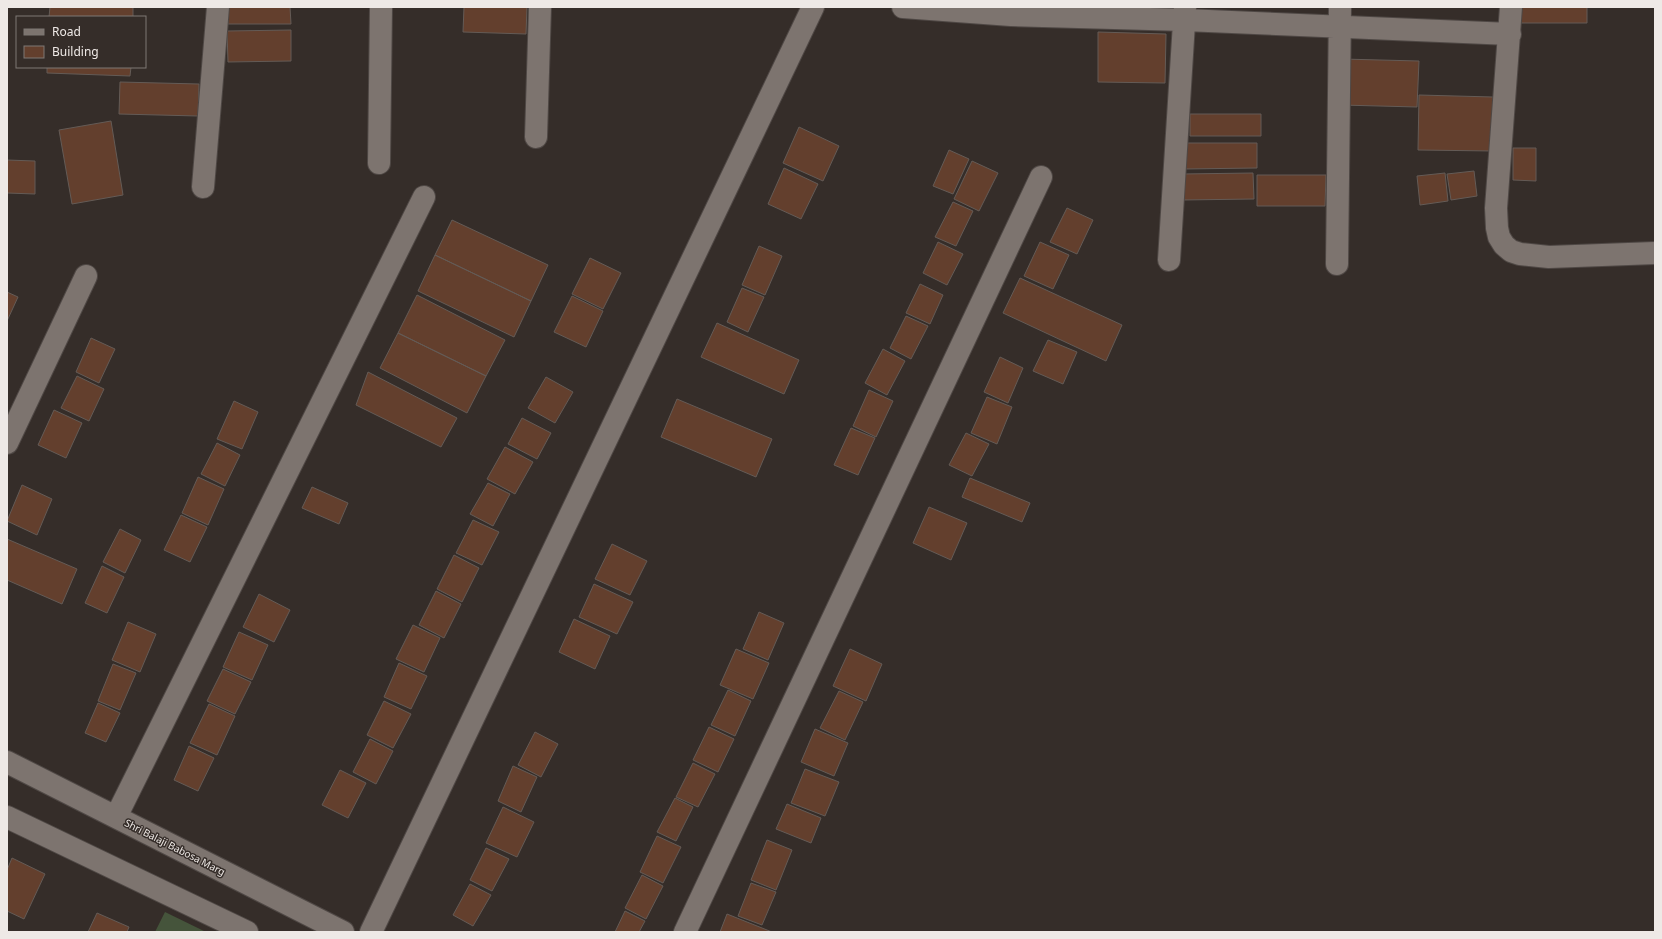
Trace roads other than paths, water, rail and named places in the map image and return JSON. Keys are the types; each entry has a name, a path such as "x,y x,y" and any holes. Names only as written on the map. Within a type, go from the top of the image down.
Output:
{"street":[{"path":"203,187 218,7"},
{"path":"379,163 381,7"},
{"path":"536,137 540,7"},
{"path":"371,932 813,7"},
{"path":"903,7 1011,11 1339,17 1510,34"},
{"path":"1511,7 1496,208 1499,237 1504,245 1511,251 1520,254 1549,257 1655,253"},
{"path":"1170,260 1185,14"},
{"path":"1337,264 1339,17"},
{"path":"684,932 1041,177"},
{"path":"116,817 424,197"},
{"path":"7,443 86,276"},
{"name":"Shri Balaji Babosa Marg","path":"7,762 343,932"},
{"path":"7,817 247,932"}]}
